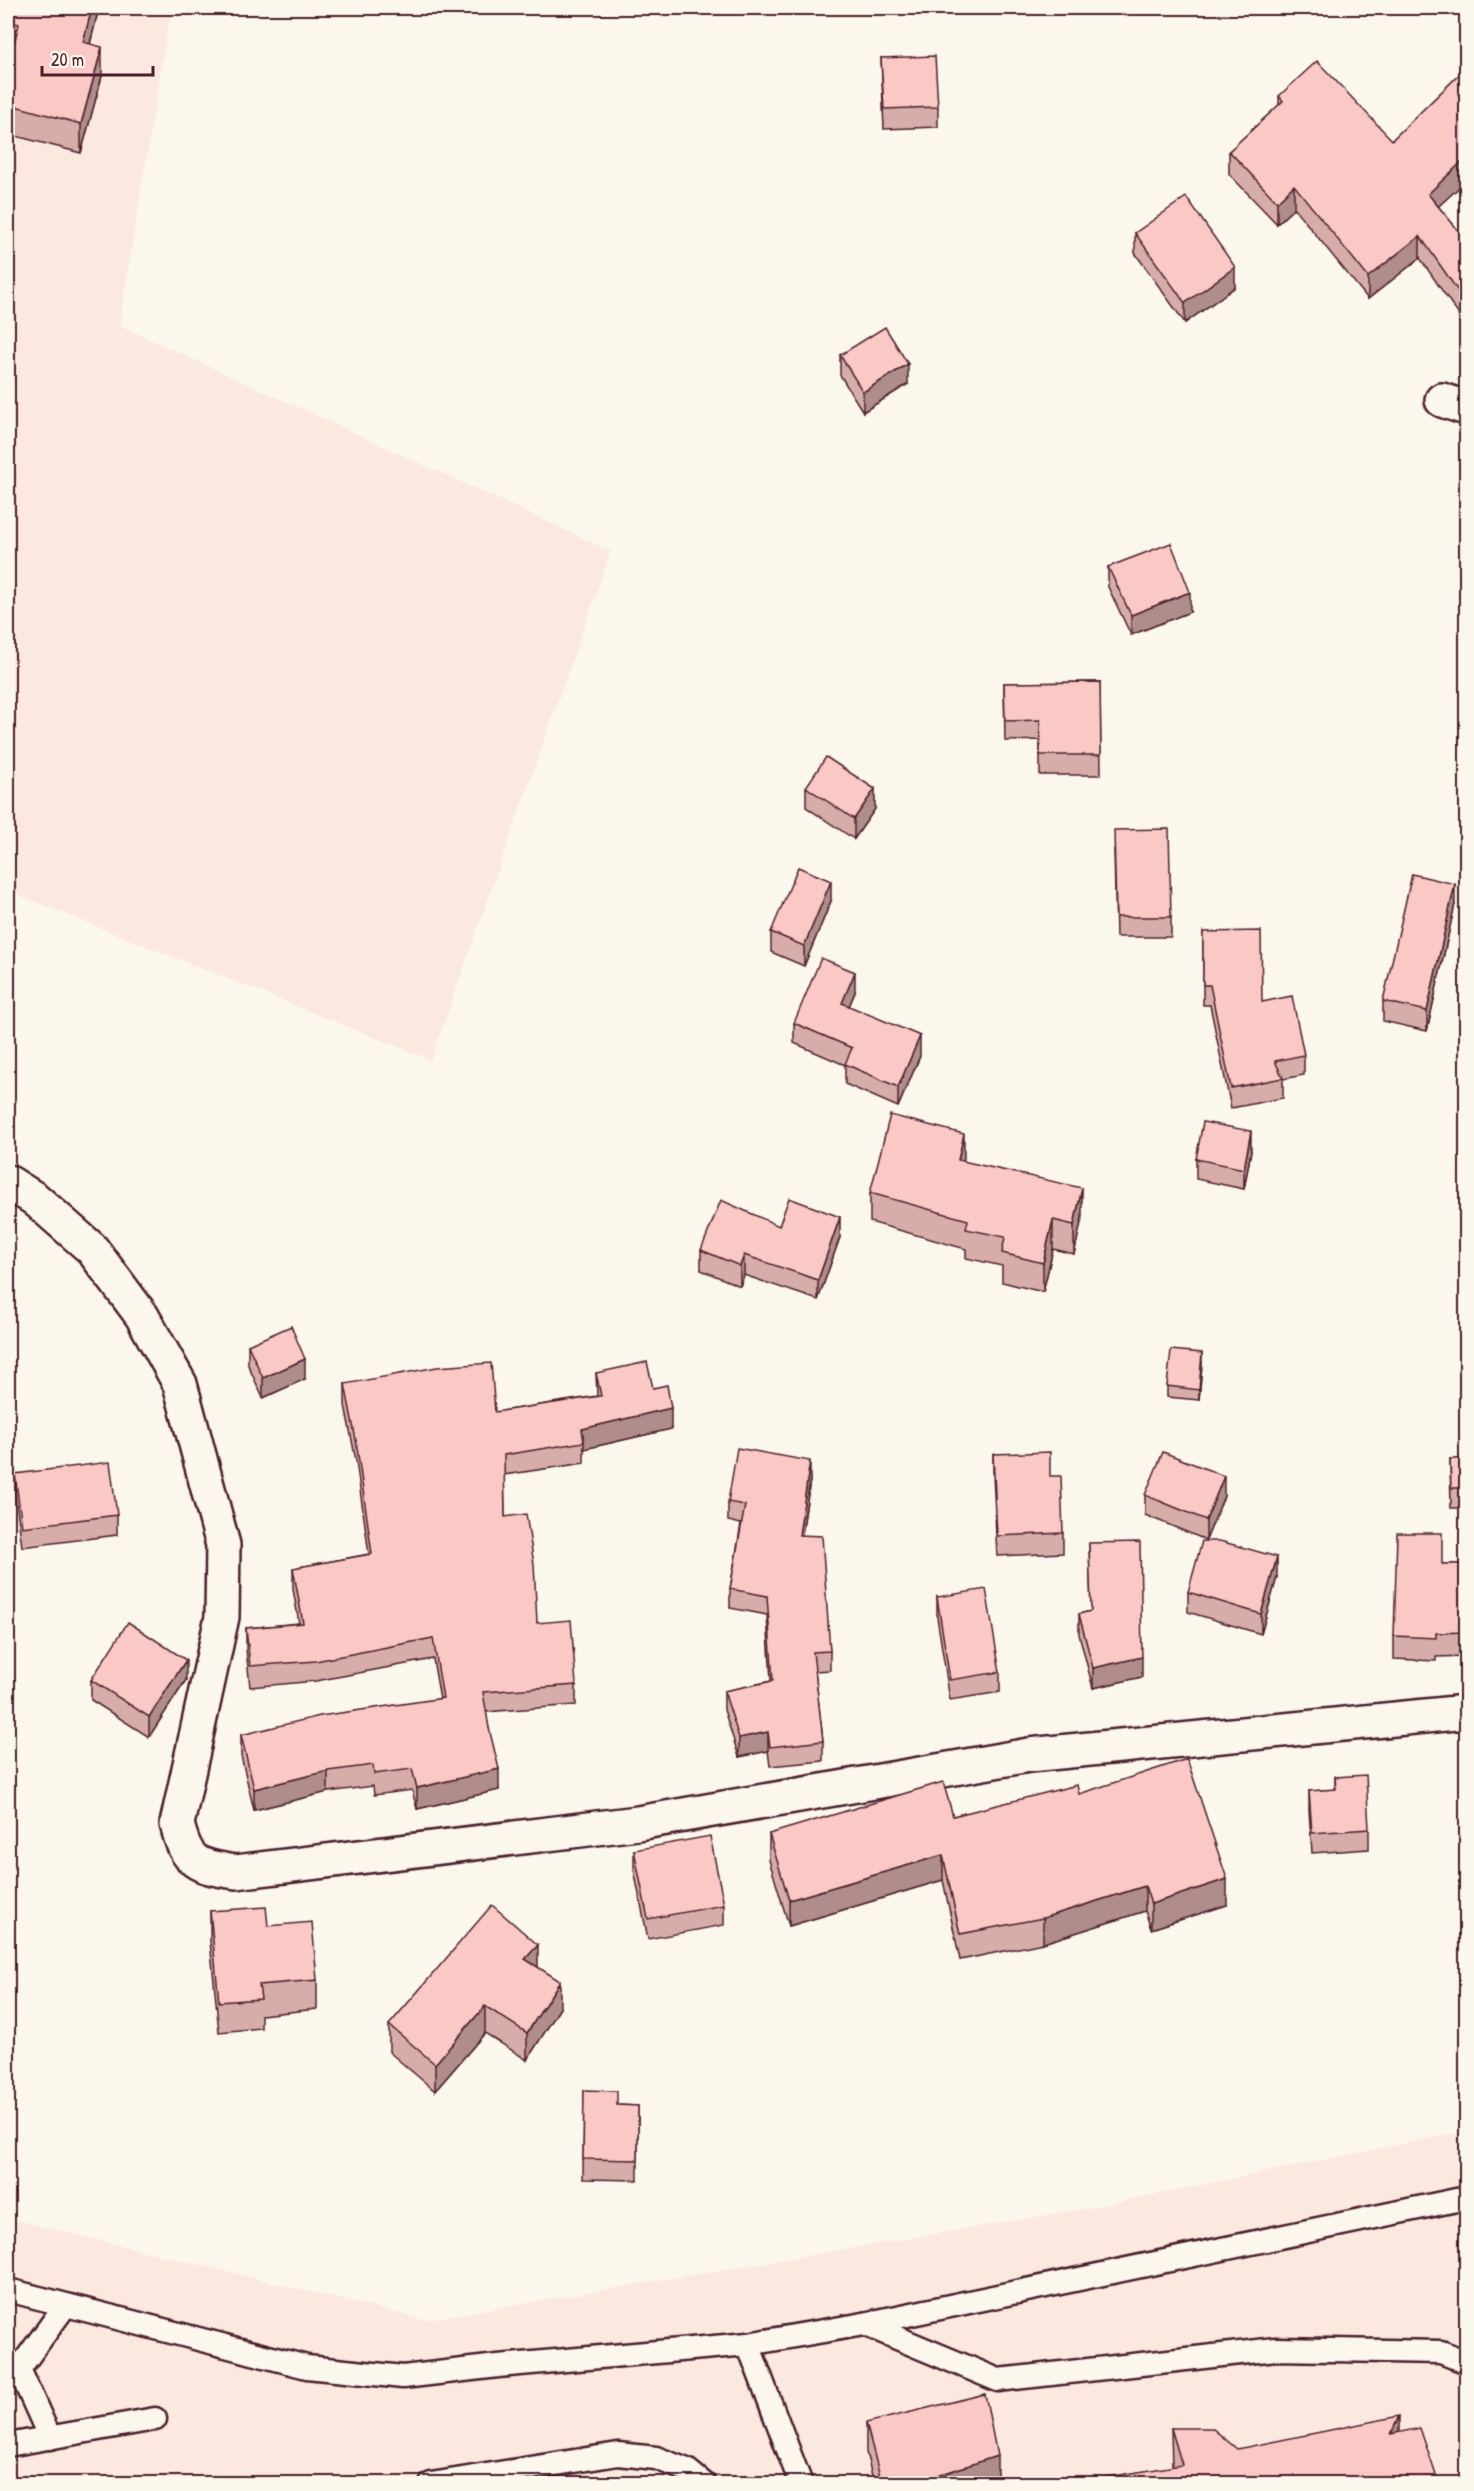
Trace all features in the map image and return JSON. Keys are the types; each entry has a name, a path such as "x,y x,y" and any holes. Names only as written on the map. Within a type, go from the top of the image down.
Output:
{"street":[{"path":"8,1182 35,1199 92,1249 142,1316 180,1384 223,1545 222,1617 177,1824 183,1850 203,1867 236,1872 638,1823 1029,1755 1467,1712"}],"lane":[{"path":"8,2290 307,2367 403,2377 498,2366 748,2344 864,2324 1467,2198"},
{"path":"50,2438 13,2367 65,2306"},
{"path":"864,2324 998,2380 1276,2349 1441,2352 1467,2362"},
{"path":"748,2344 801,2484"},
{"path":"8,2445 155,2419"},
{"path":"431,2484 618,2454 656,2458 687,2470 704,2484"}],"shaded area":[{"path":"8,8 171,8 119,325 611,551 431,1060 8,891"},
{"path":"1466,2131 1466,2483 8,2484 8,2218 425,2320 1094,2207"}],"building":[{"path":"8,8 92,8 83,42 102,47 81,124 8,104 8,66 19,24 8,21"},
{"path":"935,56 938,107 884,109 881,58"},
{"path":"1317,61 1392,140 1467,67 1467,157 1428,194 1462,235 1467,232 1467,304 1420,236 1368,277 1294,185 1277,202 1229,151 1283,101 1279,96"},
{"path":"1186,197 1235,267 1185,303 1135,233"},
{"path":"885,327 908,364 863,392 840,355"},
{"path":"1171,543 1190,592 1131,615 1108,567"},
{"path":"1100,682 1101,755 1040,755 1040,720 1005,721 1004,683"},
{"path":"826,757 875,789 854,819 806,787"},
{"path":"1169,829 1171,917 1116,917 1114,830"},
{"path":"798,867 831,881 804,946 771,932"},
{"path":"1412,874 1455,884 1427,1011 1383,1001"},
{"path":"1261,931 1262,1002 1292,996 1304,1055 1275,1061 1283,1078 1231,1088 1210,985 1203,985 1203,932"},
{"path":"821,958 855,972 842,1003 920,1036 898,1087 845,1064 852,1048 794,1023"},
{"path":"890,1115 964,1134 958,1160 1082,1188 1074,1225 1053,1220 1043,1263 1002,1253 1005,1237 966,1229 968,1220 870,1193"},
{"path":"1203,1122 1251,1131 1244,1169 1196,1159"},
{"path":"789,1198 840,1217 818,1280 744,1255 740,1266 701,1250 721,1200 779,1226"},
{"path":"291,1326 305,1359 263,1378 248,1345"},
{"path":"1171,1350 1202,1353 1199,1390 1167,1386"},
{"path":"647,1362 653,1388 667,1385 671,1408 582,1429 584,1442 504,1455 505,1517 526,1514 534,1564 537,1623 571,1620 576,1685 483,1692 499,1769 417,1788 412,1769 374,1774 373,1765 328,1771 254,1789 241,1735 320,1716 443,1698 433,1638 316,1661 250,1666 246,1628 303,1623 293,1568 372,1554 356,1440 345,1384 437,1367 491,1363 495,1412 601,1396 596,1373"},
{"path":"737,1448 810,1461 799,1535 822,1536 830,1651 813,1652 823,1741 770,1747 768,1732 739,1738 724,1691 773,1681 767,1596 730,1589 745,1505 728,1502"},
{"path":"1050,1452 1050,1476 1061,1476 1063,1533 997,1536 993,1454"},
{"path":"1163,1452 1224,1476 1206,1520 1145,1495"},
{"path":"1450,1459 1467,1459 1467,1488 1451,1488"},
{"path":"110,1462 117,1515 22,1527 15,1474"},
{"path":"1397,1533 1442,1533 1442,1564 1467,1564 1467,1632 1436,1633 1436,1638 1394,1636"},
{"path":"1202,1541 1220,1541 1277,1557 1261,1614 1188,1592"},
{"path":"1140,1542 1142,1657 1093,1668 1079,1614 1091,1611 1089,1543"},
{"path":"986,1589 1000,1672 950,1680 937,1597"},
{"path":"128,1622 186,1660 149,1717 91,1680"},
{"path":"1187,1759 1227,1879 1151,1904 1145,1886 1043,1918 960,1934 943,1855 789,1900 769,1834 943,1782 953,1816 1077,1785 1079,1794"},
{"path":"1366,1775 1369,1829 1312,1833 1309,1791 1336,1789 1335,1777"},
{"path":"710,1836 724,1905 648,1919 634,1850"},
{"path":"492,1905 538,1945 525,1959 560,1981 527,2033 485,2006 435,2064 389,2025"},
{"path":"266,1907 268,1926 312,1922 317,1980 259,1985 261,1999 219,2002 210,1911"},
{"path":"584,2090 617,2091 617,2105 638,2106 638,2160 583,2159"},
{"path":"985,2394 997,2456 911,2484 882,2484 866,2423"},
{"path":"1399,2416 1391,2434 1420,2428 1439,2484 1096,2484 1095,2479 1182,2465 1171,2428 1212,2428 1237,2449"}]}
